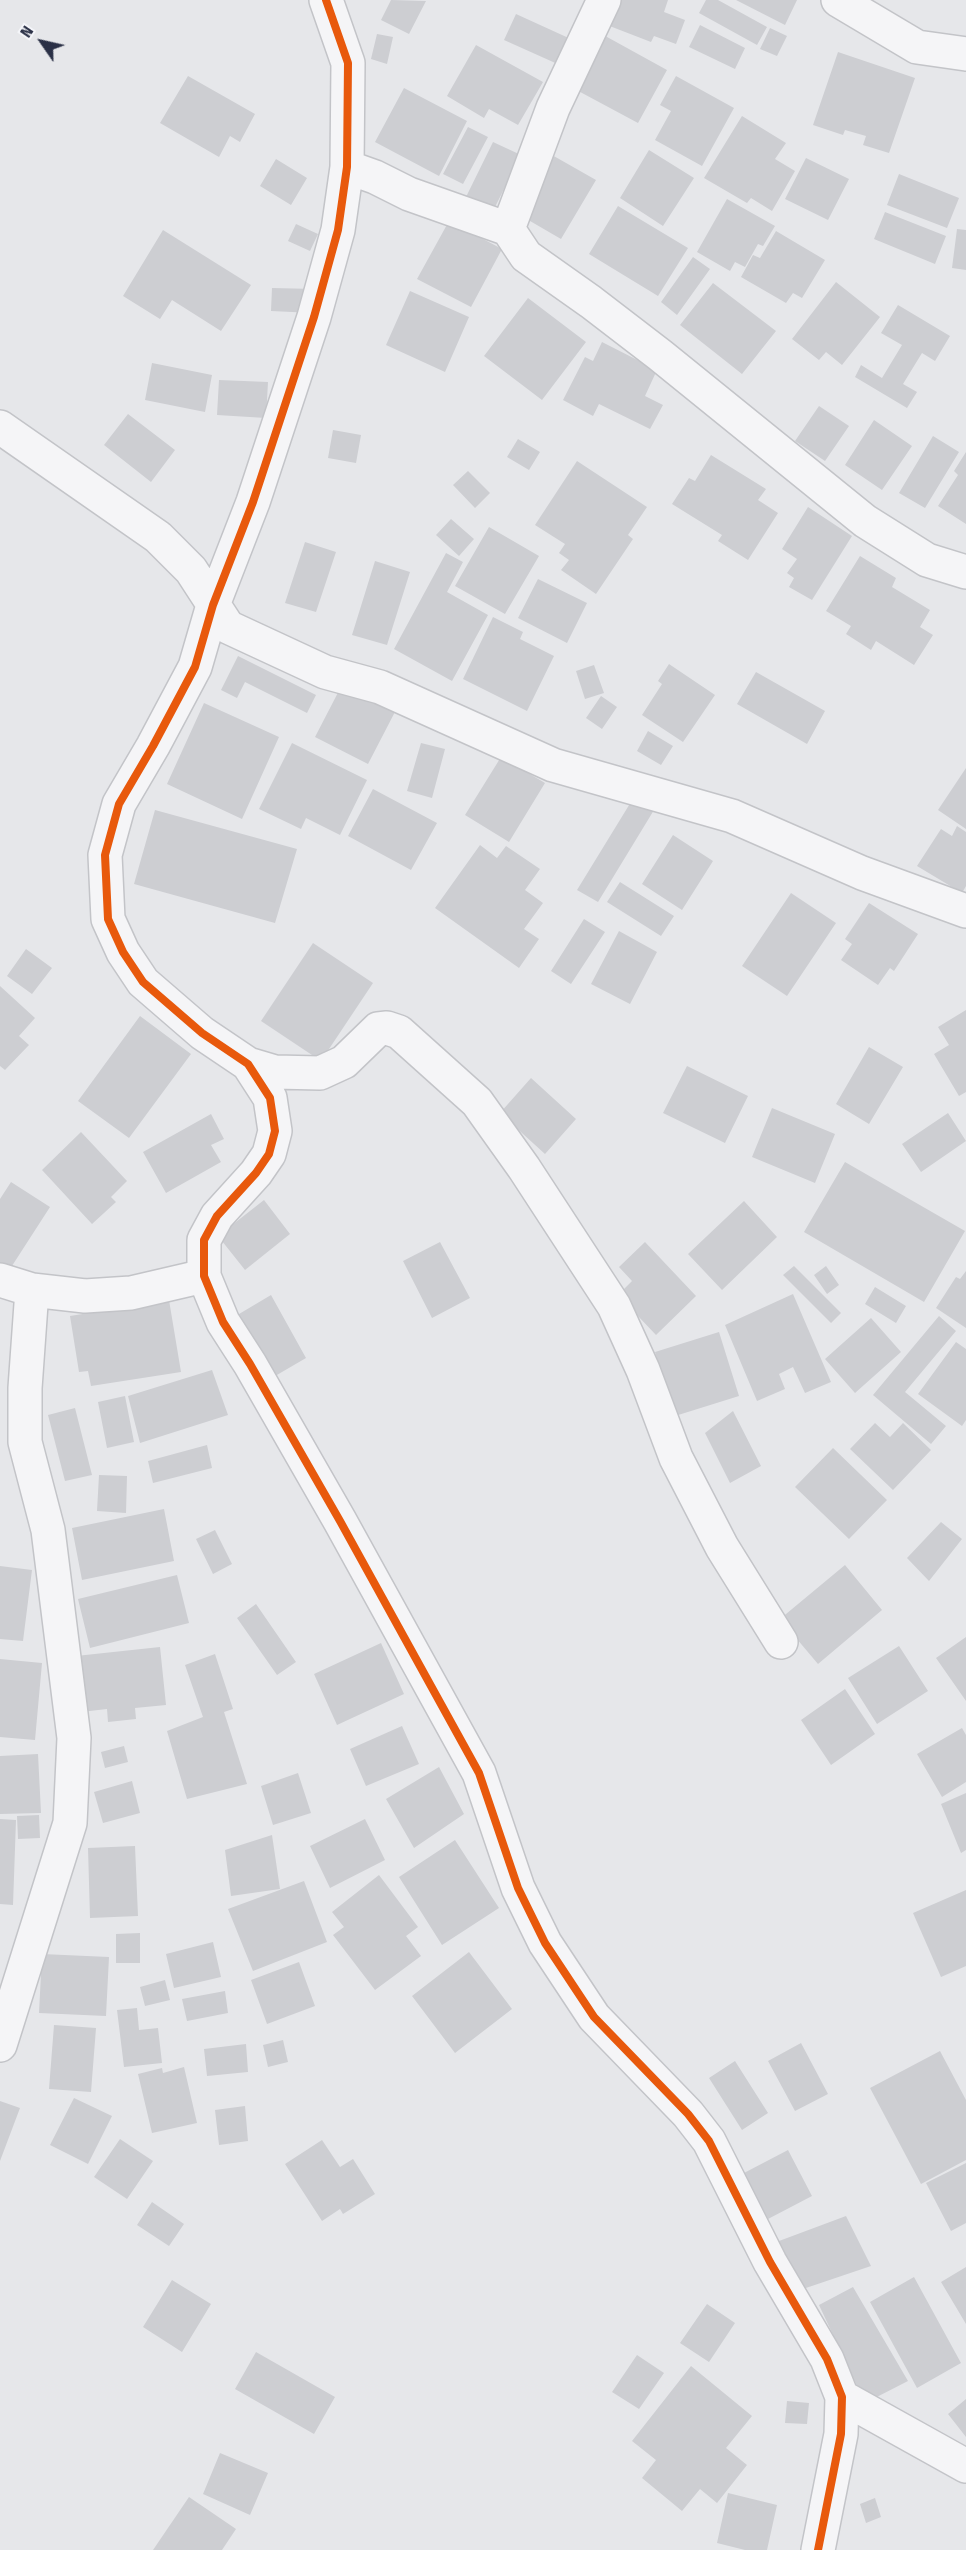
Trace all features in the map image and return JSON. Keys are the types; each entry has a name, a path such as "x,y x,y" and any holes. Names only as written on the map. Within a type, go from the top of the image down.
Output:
{"street":[{"path":"326,0 348,63 347,167 338,230 314,317 253,502 213,605 195,667 119,804 105,855 108,918 123,952 143,982 202,1033 248,1064 275,1072 320,1073 344,1062 378,1029 387,1028 399,1032 477,1102 524,1168 614,1306 643,1370 676,1458 722,1547 781,1642"},
{"path":"508,229 553,108 604,0"},
{"path":"838,0 916,47 966,54"},
{"path":"347,167 375,177 409,194 508,229 526,256 651,348 865,520 927,560 966,572"},
{"path":"0,427 158,537 191,570 228,627 325,672 380,687 553,765 732,816 862,873 966,911"},
{"path":"248,1064 270,1098 275,1131 269,1154 256,1173 207,1230 204,1240 204,1276 223,1322 250,1364 340,1521 479,1773 518,1888 545,1943 594,2018 687,2114 709,2141 770,2262 827,2359 842,2397 841,2434 818,2550"},
{"path":"0,1280 32,1290 85,1296 131,1293 204,1276"},
{"path":"0,2045 70,1823 74,1738 48,1530 25,1442 25,1388 32,1290"},
{"path":"842,2397 966,2466"}],"building":[{"path":"391,0 426,1 409,34 381,20"},
{"path":"616,0 668,0 664,12 685,20 676,44 654,36 651,42 607,25"},
{"path":"706,0 718,0 767,27 757,45 699,13"},
{"path":"736,0 797,0 785,25"},
{"path":"516,14 573,40 562,66 504,40"},
{"path":"700,25 745,48 735,69 689,47"},
{"path":"770,28 787,36 777,56 760,49"},
{"path":"598,32 667,70 638,123 569,86"},
{"path":"377,34 393,37 387,64 371,59"},
{"path":"476,45 543,82 518,125 489,109 484,118 447,96"},
{"path":"838,52 915,78 889,153 863,145 866,136 845,130 843,135 813,125"},
{"path":"188,76 255,114 240,142 230,136 219,157 160,123"},
{"path":"676,76 734,108 702,166 655,140 671,111 660,105"},
{"path":"404,88 467,121 439,176 375,142"},
{"path":"742,116 786,143 775,159 795,171 772,211 751,198 747,203 704,178"},
{"path":"468,127 488,137 463,184 443,174"},
{"path":"493,142 521,155 493,211 466,197"},
{"path":"649,150 694,178 663,226 620,198"},
{"path":"552,155 596,180 561,239 518,214"},
{"path":"806,158 849,179 828,220 785,199"},
{"path":"276,159 307,178 291,205 260,186"},
{"path":"899,174 959,198 947,228 887,205"},
{"path":"727,199 775,226 763,246 758,244 745,267 735,262 730,271 697,252"},
{"path":"618,206 688,248 658,296 589,254"},
{"path":"885,212 946,236 935,264 874,239"},
{"path":"449,221 502,249 471,307 417,279"},
{"path":"296,224 318,234 310,251 288,241"},
{"path":"957,229 966,230 966,270 952,268"},
{"path":"163,230 251,285 221,331 172,300 160,319 123,296"},
{"path":"776,231 825,260 802,298 793,293 786,303 741,277 753,255 760,258"},
{"path":"693,257 710,269 677,315 661,302"},
{"path":"836,282 880,317 842,365 826,352 819,360 792,339"},
{"path":"713,283 776,331 742,374 680,325"},
{"path":"272,288 315,289 313,313 271,311"},
{"path":"410,291 469,317 445,372 386,345"},
{"path":"528,298 586,342 542,400 484,356"},
{"path":"898,305 950,336 935,361 922,353 903,384 917,392 907,408 855,377 861,365 882,378 902,345 881,333"},
{"path":"602,342 657,370 645,396 663,405 650,429 599,404 593,416 563,400 585,357 593,361"},
{"path":"152,363 212,375 205,412 145,400"},
{"path":"219,380 268,382 266,418 217,415"},
{"path":"819,406 849,426 825,461 795,441"},
{"path":"128,414 175,450 151,482 104,445"},
{"path":"874,420 912,446 882,490 845,465"},
{"path":"333,430 361,435 356,463 328,458"},
{"path":"933,436 959,452 925,508 899,493"},
{"path":"518,439 540,452 529,470 507,457"},
{"path":"966,452 966,524 938,506 958,475 954,471"},
{"path":"711,455 766,489 758,500 778,513 748,560 718,541 722,535 672,504 689,478 695,481"},
{"path":"577,461 647,507 628,535 633,539 596,594 561,570 569,560 559,553 565,544 535,525"},
{"path":"468,471 490,493 475,508 453,485"},
{"path":"808,507 852,536 812,600 789,587 794,578 787,573 797,559 782,549"},
{"path":"451,519 474,539 459,556 436,535"},
{"path":"489,527 539,556 505,614 455,586"},
{"path":"305,542 336,552 316,612 285,603"},
{"path":"446,553 463,562 447,592 488,615 452,681 394,649"},
{"path":"860,556 896,578 892,587 930,610 920,627 933,635 914,665 876,641 871,650 846,634 851,626 826,611"},
{"path":"375,561 410,572 387,645 352,635"},
{"path":"538,579 587,603 567,643 518,618"},
{"path":"493,617 523,632 520,639 554,656 527,711 463,679"},
{"path":"238,656 316,695 307,713 245,682 237,698 221,690"},
{"path":"669,664 715,695 683,742 642,715 662,684 658,681"},
{"path":"594,665 604,693 585,699 576,671"},
{"path":"756,672 825,711 807,744 737,704"},
{"path":"344,681 397,708 368,764 315,737"},
{"path":"601,696 617,707 602,729 586,718"},
{"path":"204,703 279,737 242,819 167,784"},
{"path":"648,731 673,746 661,765 637,751"},
{"path":"292,743 367,780 340,835 306,818 301,829 259,809"},
{"path":"421,743 445,749 432,798 407,791"},
{"path":"501,757 545,783 509,842 465,815"},
{"path":"966,768 966,829 938,810"},
{"path":"373,789 437,823 411,870 348,836"},
{"path":"634,797 654,810 598,902 577,890"},
{"path":"155,810 297,849 275,923 134,884"},
{"path":"957,826 966,832 966,886 962,893 917,866 941,829 952,836"},
{"path":"673,835 713,861 682,910 642,884"},
{"path":"480,845 497,858 506,846 540,869 525,890 543,903 524,929 539,939 519,968 435,908"},
{"path":"620,882 674,916 661,936 607,902"},
{"path":"791,893 836,923 787,996 742,966"},
{"path":"869,903 918,934 894,971 890,968 878,985 841,960 852,944 845,939"},
{"path":"584,919 605,932 571,984 551,971"},
{"path":"619,931 657,952 630,1004 591,984"},
{"path":"313,943 373,983 321,1061 261,1021"},
{"path":"26,949 52,968 32,994 7,976"},
{"path":"0,986 35,1018 19,1036 29,1045 5,1070 0,1066"},
{"path":"966,1010 966,1092 959,1096 934,1054 949,1045 938,1027"},
{"path":"140,1016 191,1054 129,1138 78,1101"},
{"path":"869,1047 903,1067 869,1124 836,1104"},
{"path":"687,1066 748,1096 725,1143 663,1113"},
{"path":"531,1078 576,1119 545,1154 500,1113"},
{"path":"772,1108 835,1134 815,1183 752,1157"},
{"path":"948,1113 966,1141 921,1172 902,1144"},
{"path":"211,1114 224,1139 211,1145 221,1162 166,1193 143,1152"},
{"path":"81,1132 127,1181 111,1197 116,1202 92,1224 42,1170"},
{"path":"845,1162 965,1231 924,1302 804,1232"},
{"path":"11,1182 50,1207 10,1269 0,1263 0,1199"},
{"path":"264,1200 290,1234 245,1270 218,1236"},
{"path":"744,1201 777,1237 722,1290 688,1254"},
{"path":"440,1242 470,1298 432,1318 403,1261"},
{"path":"645,1242 696,1296 656,1335 618,1295 632,1281 619,1267"},
{"path":"794,1266 841,1313 831,1323 783,1275"},
{"path":"826,1266 839,1285 827,1294 814,1275"},
{"path":"966,1271 966,1328 936,1308 956,1277 960,1279"},
{"path":"875,1287 906,1306 896,1323 865,1304"},
{"path":"793,1294 831,1382 805,1393 793,1367 779,1374 785,1389 757,1401 725,1325"},
{"path":"271,1295 306,1358 270,1379 234,1317"},
{"path":"169,1300 181,1372 91,1386 88,1371 79,1372 70,1316"},
{"path":"939,1316 956,1331 905,1392 946,1426 931,1444 873,1395"},
{"path":"871,1318 901,1352 855,1393 825,1359"},
{"path":"719,1332 739,1396 675,1416 655,1352"},
{"path":"956,1342 966,1349 966,1420 962,1426 918,1394"},
{"path":"212,1370 228,1415 140,1443 128,1396"},
{"path":"125,1396 134,1442 107,1448 98,1402"},
{"path":"75,1408 92,1475 65,1481 48,1415"},
{"path":"733,1411 761,1466 730,1483 705,1433"},
{"path":"875,1423 890,1437 903,1423 931,1450 893,1490 850,1449"},
{"path":"207,1445 212,1468 153,1483 148,1461"},
{"path":"833,1448 887,1500 849,1539 795,1487"},
{"path":"99,1475 127,1476 126,1513 97,1511"},
{"path":"164,1509 174,1561 82,1580 72,1528"},
{"path":"941,1522 962,1539 929,1581 907,1558"},
{"path":"215,1530 232,1564 213,1574 196,1539"},
{"path":"845,1565 882,1610 818,1664 780,1619"},
{"path":"0,1566 32,1570 23,1641 0,1639"},
{"path":"177,1575 189,1623 90,1648 78,1599"},
{"path":"256,1604 296,1662 277,1675 237,1618"},
{"path":"966,1637 966,1701 936,1658"},
{"path":"381,1643 404,1694 337,1725 314,1674"},
{"path":"899,1646 928,1691 877,1724 848,1678"},
{"path":"160,1647 166,1705 135,1708 136,1719 108,1722 107,1709 81,1712 76,1656"},
{"path":"215,1654 233,1709 224,1712 247,1784 187,1799 167,1731 203,1717 185,1665"},
{"path":"0,1659 42,1663 35,1740 0,1737"},
{"path":"845,1689 875,1734 831,1765 801,1720"},
{"path":"402,1726 419,1764 366,1786 350,1749"},
{"path":"962,1728 966,1735 966,1782 942,1797 917,1754"},
{"path":"124,1746 128,1762 105,1768 101,1752"},
{"path":"38,1754 41,1813 0,1814 0,1756"},
{"path":"439,1767 464,1814 414,1848 386,1799"},
{"path":"298,1773 311,1813 273,1825 261,1786"},
{"path":"132,1781 140,1813 103,1823 94,1792"},
{"path":"966,1793 966,1850 961,1853 941,1804"},
{"path":"39,1815 40,1838 18,1839 17,1816"},
{"path":"0,1819 16,1820 13,1905 0,1904"},
{"path":"365,1819 385,1860 330,1888 310,1846"},
{"path":"272,1835 280,1889 231,1896 225,1850"},
{"path":"455,1840 499,1908 442,1945 399,1877"},
{"path":"135,1846 138,1916 90,1918 88,1848"},
{"path":"379,1875 418,1927 406,1936 421,1956 375,1990 333,1935 344,1927 332,1912"},
{"path":"304,1881 327,1942 253,1971 228,1909"},
{"path":"966,1890 966,1966 941,1977 913,1913"},
{"path":"140,1933 140,1963 116,1963 116,1934"},
{"path":"213,1942 221,1977 174,1988 166,1954"},
{"path":"469,1952 512,2009 455,2053 412,1996"},
{"path":"42,1954 109,1957 106,2016 39,2013"},
{"path":"299,1962 315,2006 267,2024 251,1980"},
{"path":"165,1980 170,2000 145,2006 140,1987"},
{"path":"225,1991 228,2013 187,2021 182,1999"},
{"path":"137,2008 139,2030 158,2028 162,2063 124,2067 117,2010"},
{"path":"54,2025 96,2028 91,2092 49,2089"},
{"path":"283,2040 288,2062 268,2067 263,2045"},
{"path":"801,2043 828,2094 795,2111 768,2061"},
{"path":"246,2044 248,2072 207,2076 204,2049"},
{"path":"940,2051 966,2100 966,2160 921,2184 870,2088"},
{"path":"735,2061 768,2113 742,2130 709,2078"},
{"path":"184,2067 197,2123 152,2133 138,2074 162,2068 163,2073"},
{"path":"74,2098 112,2116 88,2164 50,2145"},
{"path":"0,2101 20,2108 0,2161"},
{"path":"245,2106 248,2141 219,2145 215,2110"},
{"path":"120,2139 153,2161 127,2199 94,2177"},
{"path":"322,2140 340,2167 353,2159 375,2194 343,2214 340,2209 322,2221 285,2164"},
{"path":"788,2150 812,2196 768,2219 744,2173"},
{"path":"966,2163 966,2223 951,2231 926,2183"},
{"path":"152,2202 184,2224 169,2246 137,2225"},
{"path":"846,2216 871,2266 797,2291 779,2241"},
{"path":"966,2267 966,2324 941,2282"},
{"path":"914,2277 961,2363 917,2388 870,2302"},
{"path":"172,2280 211,2304 182,2352 143,2327"},
{"path":"853,2287 908,2381 865,2403 819,2305"},
{"path":"707,2304 735,2323 709,2362 680,2343"},
{"path":"256,2352 335,2397 314,2434 235,2389"},
{"path":"637,2355 664,2373 639,2409 612,2392"},
{"path":"691,2366 752,2416 726,2448 747,2465 717,2503 700,2489 682,2511 642,2478 656,2460 632,2441"},
{"path":"966,2399 966,2437 948,2414"},
{"path":"787,2401 809,2403 807,2424 785,2423"},
{"path":"220,2453 268,2473 250,2515 203,2494"},
{"path":"728,2493 777,2505 767,2550 745,2550 717,2543"},
{"path":"189,2497 236,2529 222,2550 153,2550"},
{"path":"875,2498 881,2517 866,2523 860,2504"}],"cycle path":[{"path":"326,0 348,63 347,167 338,230 314,317 253,502 213,605 195,667 119,804 105,855 108,919 123,952 143,982 202,1033 248,1064 270,1098 275,1131 269,1154 256,1173 217,1216 204,1240 204,1276 223,1322 250,1364 340,1521 479,1773 518,1888 545,1943 594,2017 688,2114 709,2141 770,2262 827,2359 842,2397 841,2434 818,2550"}]}
